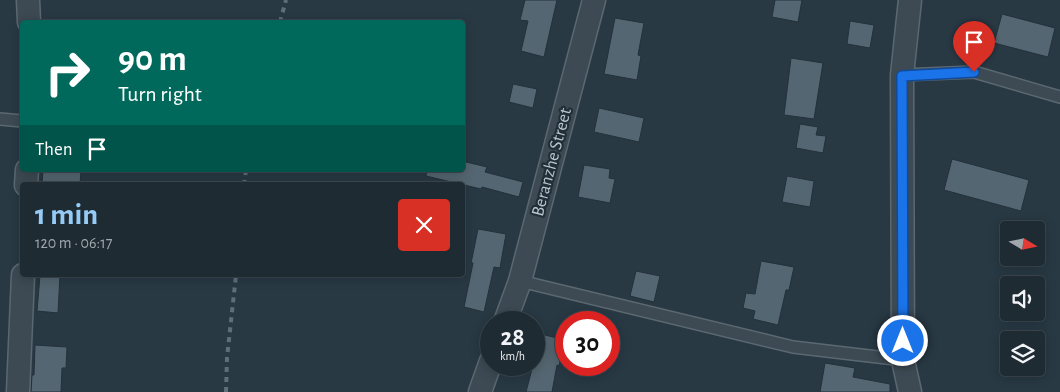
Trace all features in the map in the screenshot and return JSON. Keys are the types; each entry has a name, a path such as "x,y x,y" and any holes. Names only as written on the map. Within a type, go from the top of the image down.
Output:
{"street":[{"path":"28,0 29,20"},
{"name":"Beranzhe Street","path":"509,311 520,281 594,0"},
{"path":"910,0 902,76 903,360 910,392"},
{"path":"18,392 22,277"},
{"path":"480,392 486,376"}],"lane":[{"path":"902,76 974,72 1060,97"},
{"path":"0,119 20,120"},
{"path":"520,281 793,347 903,360"}],"building":[{"path":"525,0 557,0 544,57 521,51 528,21 520,20"},
{"path":"775,0 802,0 798,22 772,17"},
{"path":"1002,14 1055,28 1048,57 994,43"},
{"path":"615,18 644,23 638,55 641,56 637,80 604,74"},
{"path":"850,21 874,25 870,48 847,44"},
{"path":"791,58 823,63 814,119 784,115"},
{"path":"513,84 537,89 533,108 509,102"},
{"path":"599,108 644,118 639,142 594,132"},
{"path":"800,124 818,127 816,135 826,136 823,153 796,148"},
{"path":"952,159 1029,180 1021,211 944,190"},
{"path":"465,162 487,167 485,172 523,182 519,197 482,187 481,189 465,185 465,182 451,182 426,176 427,172 465,172"},
{"path":"584,165 610,169 609,178 615,179 610,203 578,197"},
{"path":"43,172 81,172 80,182 42,182"},
{"path":"787,176 814,181 810,207 782,202"},
{"path":"478,229 506,234 500,268 494,267 484,311 464,307 473,263 471,263"},
{"path":"761,261 794,267 789,290 786,290 778,325 753,319 755,311 743,308 746,293 755,294"},
{"path":"636,271 660,276 654,302 630,296"},
{"path":"40,277 60,277 58,313 37,311"},
{"path":"545,335 555,338 555,376 552,392 526,392 530,376 545,376"},
{"path":"35,345 67,347 66,368 62,368 61,392 31,392 32,375 34,375"},
{"path":"825,363 855,368 853,377 890,384 890,392 820,392"}],"railway":[{"path":"281,20 286,0"},
{"path":"244,182 246,172"},
{"path":"226,392 227,358 236,277"}],"route":[{"path":"903,341 902,76 974,72"}]}
